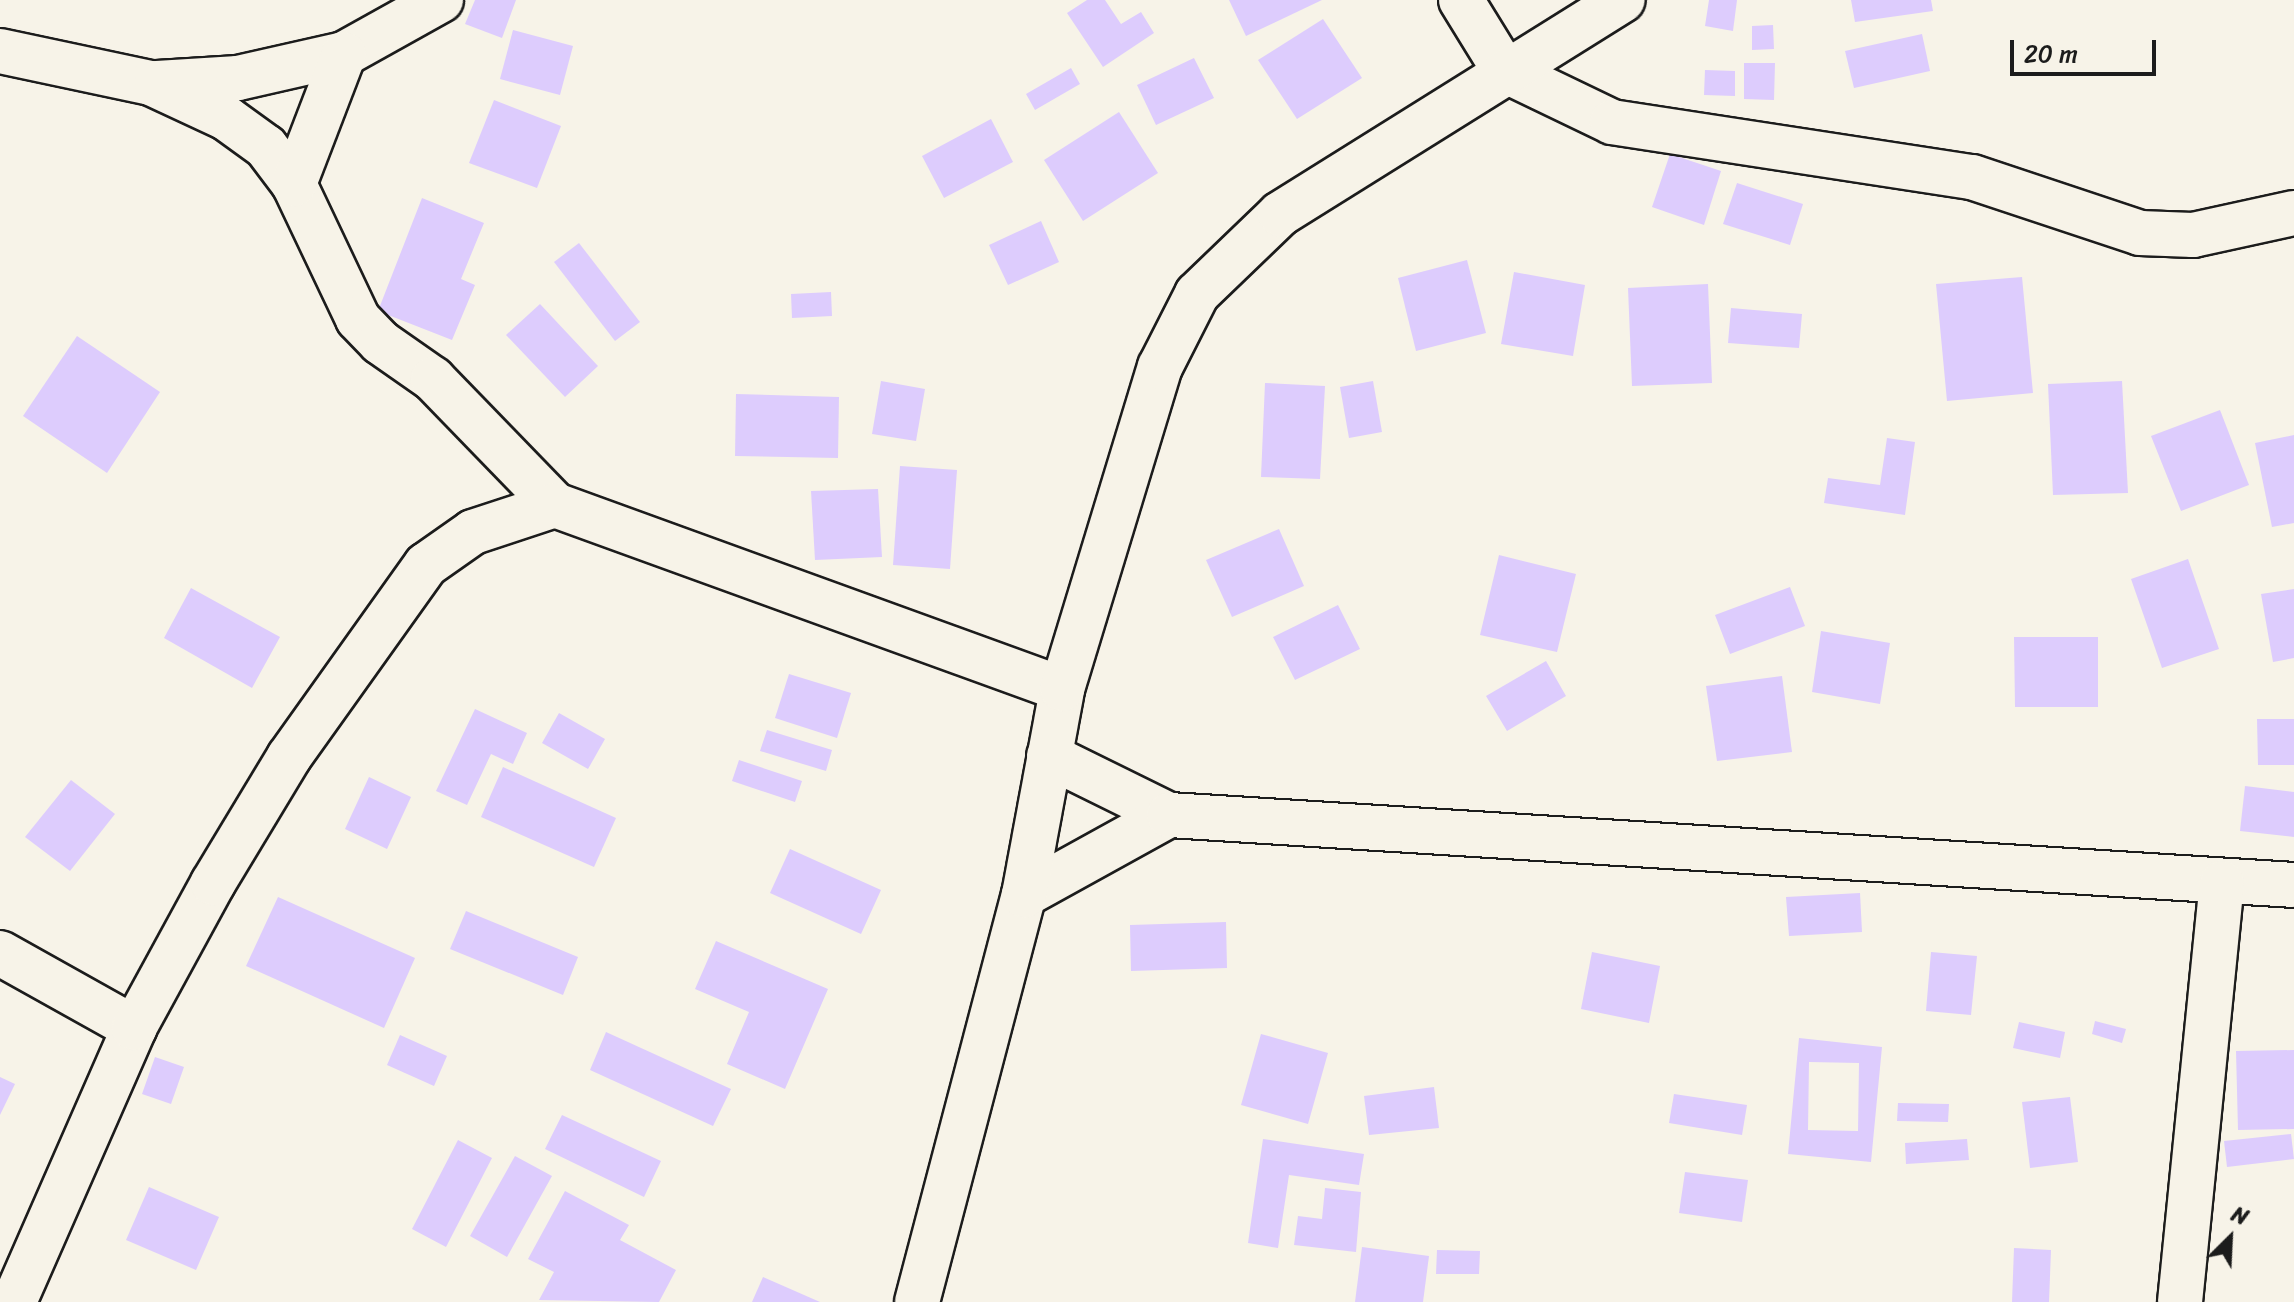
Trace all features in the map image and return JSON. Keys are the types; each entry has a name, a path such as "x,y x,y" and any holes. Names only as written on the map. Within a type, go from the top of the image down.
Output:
{"street":[{"path":"151,83 238,78 344,54 441,0"},
{"path":"1461,0 1504,70 1612,122 1972,177 2140,233 2193,235 2294,213"},
{"path":"917,1302 1024,895 1062,689 1160,367 1197,294 1280,214 1504,70 1623,0"},
{"path":"0,51 151,83 226,118 266,147 294,184 358,319 380,342 433,379 555,505 1062,689"},
{"path":"294,184 344,54"},
{"path":"14,1302 134,1028 289,757 426,565 473,532 555,505"},
{"path":"1049,756 1169,815 2222,883 2294,885"},
{"path":"1024,895 1169,815"},
{"path":"2180,1302 2222,883"},
{"path":"0,953 134,1028"}],"building":[{"path":"475,0 516,0 502,38 465,24"},
{"path":"1087,0 1105,0 1121,24 1141,12 1154,33 1103,67 1067,13"},
{"path":"1229,0 1322,0 1246,36"},
{"path":"1709,0 1737,0 1733,31 1705,26"},
{"path":"1851,0 1931,0 1933,11 1855,22"},
{"path":"1323,19 1362,78 1297,119 1258,60"},
{"path":"1773,25 1774,49 1752,50 1752,26"},
{"path":"513,30 573,46 560,95 500,79"},
{"path":"1922,34 1930,71 1854,88 1845,51"},
{"path":"1194,58 1214,98 1156,125 1137,85"},
{"path":"1744,63 1775,63 1774,100 1744,99"},
{"path":"1071,68 1080,84 1035,110 1026,94"},
{"path":"1705,70 1735,71 1735,96 1704,95"},
{"path":"494,100 561,126 537,188 469,163"},
{"path":"1119,112 1158,173 1083,221 1044,160"},
{"path":"991,119 1013,162 944,198 922,156"},
{"path":"1670,154 1721,171 1704,225 1652,207"},
{"path":"1737,183 1803,204 1790,245 1723,224"},
{"path":"422,198 484,223 461,279 475,285 452,340 378,311"},
{"path":"1041,221 1059,262 1008,285 989,245"},
{"path":"579,243 640,322 615,341 554,262"},
{"path":"1467,260 1486,333 1416,351 1398,278"},
{"path":"1514,272 1585,285 1573,356 1501,344"},
{"path":"2022,277 2033,393 1947,401 1936,284"},
{"path":"1708,284 1712,383 1632,386 1628,288"},
{"path":"831,292 832,316 792,318 791,294"},
{"path":"540,304 598,366 565,397 506,335"},
{"path":"1731,308 1802,314 1799,348 1728,343"},
{"path":"77,336 160,392 107,473 23,416"},
{"path":"881,381 925,389 916,441 872,434"},
{"path":"1373,381 1382,432 1349,438 1340,387"},
{"path":"2122,381 2128,493 2053,495 2048,384"},
{"path":"1265,383 1325,386 1320,479 1261,477"},
{"path":"736,394 839,397 838,458 735,456"},
{"path":"2220,410 2249,485 2181,511 2151,436"},
{"path":"2294,435 2294,523 2272,527 2255,443"},
{"path":"1887,438 1915,442 1905,515 1824,503 1828,478 1880,485"},
{"path":"900,466 957,470 950,569 893,565"},
{"path":"878,489 882,557 815,560 811,491"},
{"path":"1279,529 1304,586 1232,617 1206,560"},
{"path":"1499,555 1576,574 1557,652 1480,635"},
{"path":"2188,559 2219,649 2162,668 2131,579"},
{"path":"1790,587 1805,626 1730,654 1715,615"},
{"path":"191,588 280,637 252,688 164,638"},
{"path":"2294,589 2294,658 2273,662 2261,594"},
{"path":"1338,605 1360,649 1295,680 1273,637"},
{"path":"1821,631 1890,643 1880,704 1812,692"},
{"path":"2014,637 2098,637 2098,707 2015,707"},
{"path":"1546,661 1566,696 1507,731 1486,696"},
{"path":"789,674 851,693 837,738 775,718"},
{"path":"1782,676 1792,752 1717,761 1706,686"},
{"path":"475,709 527,733 513,764 491,754 467,805 436,791"},
{"path":"559,713 605,739 588,769 542,743"},
{"path":"2257,719 2294,719 2294,765 2258,765"},
{"path":"767,730 832,750 826,771 760,751"},
{"path":"739,760 802,781 795,802 732,781"},
{"path":"503,767 616,818 594,867 481,817"},
{"path":"369,777 411,797 387,849 345,829"},
{"path":"71,780 115,814 70,871 25,837"},
{"path":"2245,786 2294,792 2294,837 2240,831"},
{"path":"790,849 881,890 861,934 770,893"},
{"path":"1860,893 1862,932 1789,936 1786,897"},
{"path":"278,897 415,958 384,1028 246,966"},
{"path":"466,911 578,957 563,995 450,949"},
{"path":"1226,922 1227,968 1131,971 1130,925"},
{"path":"716,941 828,989 785,1089 727,1064 749,1012 695,989"},
{"path":"1592,952 1660,966 1649,1023 1581,1009"},
{"path":"1931,952 1977,956 1971,1015 1926,1011"},
{"path":"2095,1021 2126,1029 2122,1043 2092,1034"},
{"path":"2019,1022 2065,1032 2060,1058 2013,1048"},
{"path":"606,1032 731,1089 713,1126 590,1070"},
{"path":"1261,1034 1328,1053 1308,1124 1241,1105"},
{"path":"400,1035 447,1056 434,1086 387,1065"},
{"path":"1799,1038 1882,1047 1871,1162 1788,1154","holes":["1809,1062 1859,1063 1858,1131 1808,1130"]},
{"path":"2294,1050 2294,1129 2238,1130 2236,1051"},
{"path":"155,1057 184,1067 171,1104 142,1094"},
{"path":"0,1077 15,1084 0,1115"},
{"path":"1434,1087 1439,1128 1369,1135 1364,1096"},
{"path":"1674,1094 1747,1105 1742,1135 1669,1123"},
{"path":"2070,1097 2078,1162 2030,1168 2022,1102"},
{"path":"1898,1103 1949,1104 1948,1122 1897,1121"},
{"path":"562,1115 661,1161 644,1197 545,1149"},
{"path":"2291,1134 2294,1159 2227,1167 2224,1141"},
{"path":"1263,1139 1364,1154 1359,1185 1289,1175 1278,1248 1248,1243"},
{"path":"1967,1139 1969,1160 1906,1164 1905,1143"},
{"path":"458,1140 492,1158 446,1247 412,1229"},
{"path":"515,1156 552,1176 507,1257 470,1236"},
{"path":"1685,1172 1748,1180 1742,1222 1679,1213"},
{"path":"149,1187 219,1217 196,1270 126,1240"},
{"path":"1325,1188 1361,1192 1356,1252 1294,1245 1298,1216 1322,1219"},
{"path":"565,1191 629,1225 620,1240 676,1270 659,1302 539,1300 554,1272 528,1259"},
{"path":"1362,1247 1429,1256 1423,1302 1355,1302"},
{"path":"2014,1248 2051,1250 2049,1302 2012,1302"},
{"path":"1437,1250 1480,1251 1479,1274 1436,1274"},
{"path":"763,1277 820,1302 752,1302"}]}
